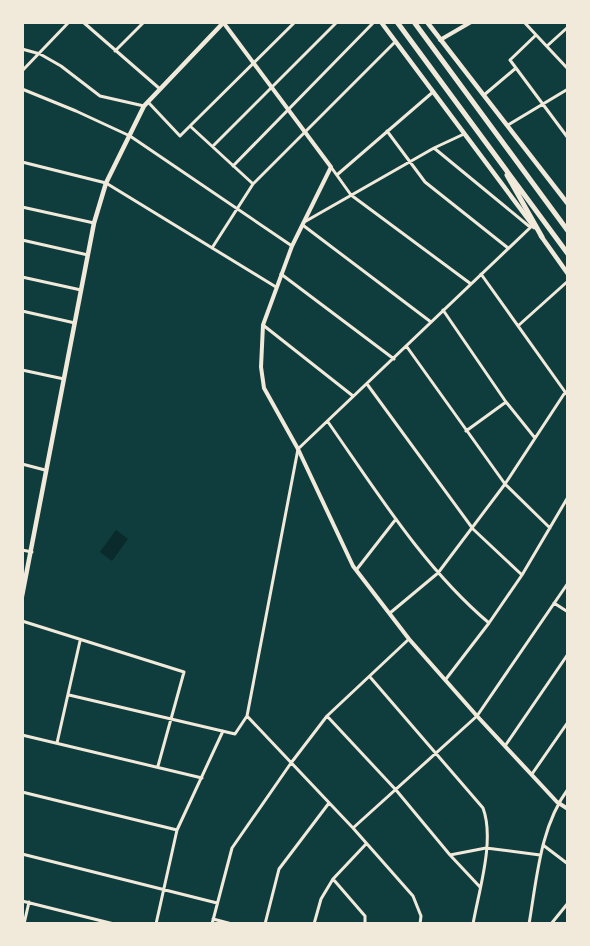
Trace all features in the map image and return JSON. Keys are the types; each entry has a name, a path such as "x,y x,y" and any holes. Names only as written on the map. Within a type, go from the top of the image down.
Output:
{"highway":[{"path":"397,22 567,254"},
{"path":"414,22 567,231"},
{"path":"493,151 542,237"}],"main road":[{"path":"381,22 542,237 567,274"},
{"path":"427,22 567,204"},
{"path":"22,596 94,224 106,183 146,104 224,23"}],"street":[{"path":"22,71 69,22"},
{"path":"83,22 160,89"},
{"path":"115,51 144,22"},
{"path":"22,49 40,54 61,66 100,96 146,104 180,136 295,22"},
{"path":"212,147 337,22"},
{"path":"234,166 374,22"},
{"path":"440,40 471,22"},
{"path":"524,22 567,69"},
{"path":"224,23 338,174 351,195 471,284"},
{"path":"547,46 567,27"},
{"path":"536,35 510,60 567,138"},
{"path":"212,248 253,184 395,42"},
{"path":"483,96 516,68"},
{"path":"22,89 130,136 292,246"},
{"path":"506,126 567,89"},
{"path":"338,174 434,92"},
{"path":"190,126 253,184"},
{"path":"387,131 424,182 508,248"},
{"path":"305,223 434,148 465,134"},
{"path":"69,695 235,734 247,716 298,449 532,226 434,148"},
{"path":"22,162 106,183 276,287"},
{"path":"331,167 292,246 263,325 261,367 264,388 298,449 357,570 409,639 477,716 557,802 567,809"},
{"path":"22,207 94,224"},
{"path":"305,223 431,322"},
{"path":"22,240 88,255"},
{"path":"281,274 394,359"},
{"path":"390,613 438,573 473,529 566,395 481,274"},
{"path":"22,277 81,290"},
{"path":"519,325 567,281"},
{"path":"443,310 506,402 535,438"},
{"path":"22,311 75,323"},
{"path":"263,325 354,397"},
{"path":"407,347 505,484 550,528"},
{"path":"22,370 64,379"},
{"path":"367,384 473,529 522,574"},
{"path":"466,431 506,402"},
{"path":"327,422 396,519 438,573 468,605 489,623"},
{"path":"22,464 47,471"},
{"path":"446,679 489,623 522,574 567,497"},
{"path":"357,570 396,519"},
{"path":"22,550 32,552"},
{"path":"353,828 477,716 567,583"},
{"path":"554,603 567,612"},
{"path":"22,621 184,672 158,766"},
{"path":"232,924 213,921 232,848 327,716 409,639"},
{"path":"57,743 80,641"},
{"path":"505,746 567,654"},
{"path":"370,677 483,808 487,818 486,848 473,924"},
{"path":"247,716 330,803 413,896 421,916 420,924"},
{"path":"327,716 480,886"},
{"path":"532,774 567,722"},
{"path":"156,924 177,830 223,731"},
{"path":"22,735 202,778"},
{"path":"529,924 540,855 557,802 567,789"},
{"path":"22,792 177,830"},
{"path":"265,924 279,869 330,803"},
{"path":"314,924 321,899 333,879 366,844"},
{"path":"543,846 567,864"},
{"path":"450,855 486,848 540,855"},
{"path":"22,854 217,903"},
{"path":"333,879 365,916 365,924"},
{"path":"22,901 114,924"},
{"path":"24,924 29,902"},
{"path":"551,924 567,903"}],"water":[{"path":"116,530 128,539 112,561 100,552"}]}
